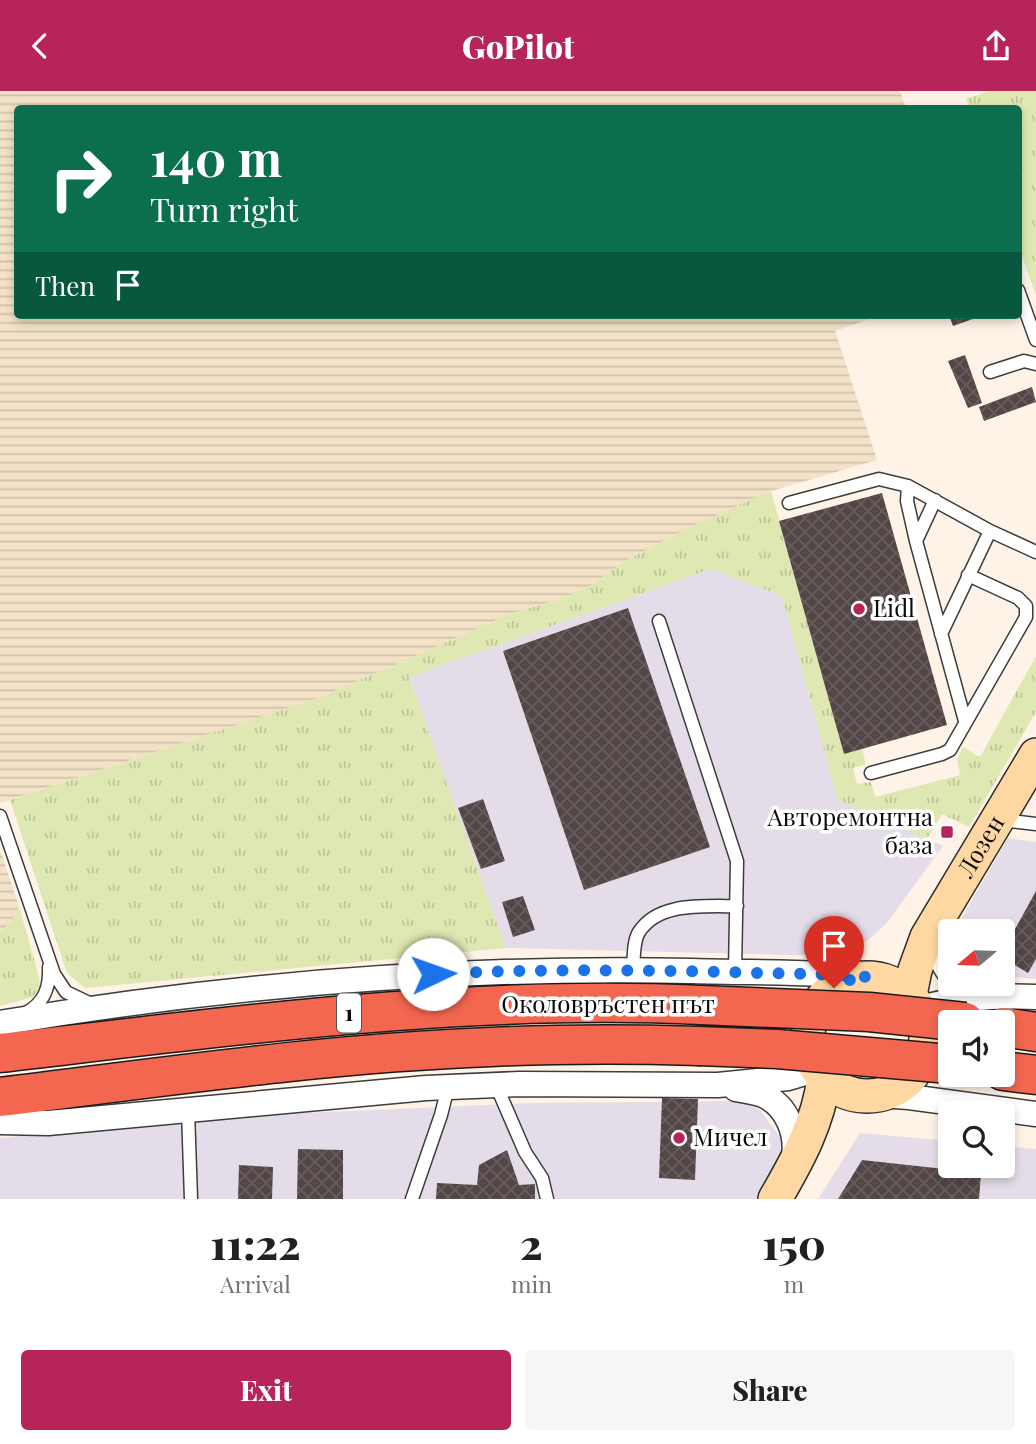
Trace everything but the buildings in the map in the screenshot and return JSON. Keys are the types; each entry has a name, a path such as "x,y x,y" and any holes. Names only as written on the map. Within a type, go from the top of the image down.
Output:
{"highway":[{"name":"Околовръстен път","path":"0,1053 338,1014 560,1002 630,1001 771,1006 938,1019"},
{"path":"1019,1007 1036,1032"},
{"name":"Околовръстен път","path":"0,1097 266,1066 491,1047 627,1044 698,1046 804,1051 938,1063"},
{"path":"1015,1072 1036,1075"}],"street":[{"name":"Лозен","path":"914,1001 915,970 928,937 1036,755"},
{"path":"940,919 943,908"},
{"path":"938,929 938,948"},
{"name":"Лозен","path":"873,978 901,966 928,937"},
{"name":"Околовръстен път","path":"0,1023 104,1006 379,977 511,970 833,974 873,978"},
{"path":"788,1176 837,1113 870,1095 903,1084 916,1070 923,1057 926,1029 914,1001 897,985 873,978 840,984 818,1003 809,1025 808,1039 810,1054 821,1073 835,1086 849,1093 870,1095 909,1097 1036,1114"},
{"path":"994,996 1019,1007"},
{"path":"914,1001 955,1000 1019,1007"},
{"path":"0,1122 48,1123 335,1095 448,1087 635,1083 718,1085 821,1073"},
{"path":"788,1176 815,1117 821,1073"},
{"path":"718,1085 766,1097 785,1113 794,1133 795,1145 788,1176"}],"lane":[{"path":"1022,301 1036,340"},
{"path":"990,372 1024,361 1036,364"},
{"path":"789,503 879,479 908,486 990,531 1036,552"},
{"path":"908,486 907,501 916,541 965,722"},
{"path":"916,541 934,500"},
{"path":"941,634 990,531"},
{"path":"872,773 950,750 1026,617 1026,606 1018,598 968,575"},
{"path":"659,621 737,861 735,972"},
{"path":"0,816 48,960 60,985 66,992 85,1003 104,1006"},
{"path":"999,819 1036,824"},
{"path":"633,970 637,933 654,915 683,908 737,907"},
{"path":"0,1023 21,1015 41,1002 48,986 48,960"},
{"path":"496,1085 525,1152 542,1178 547,1199"},
{"path":"412,1199 448,1087"},
{"path":"188,1111 191,1199"}],"shaded area":[{"path":"0,91 900,91 905,105 14,105 14,319 870,319 835,331 877,460 771,491 697,524 623,562 592,585 561,599 513,613 321,697 0,803"},
{"path":"711,569 782,596 838,800 943,846 886,924 868,940 830,956 506,948 409,677"},
{"path":"1008,838 1036,842 1036,979 1015,977 1015,919 961,919"},
{"path":"0,850 19,906 13,920 0,932"},
{"path":"740,1101 760,1110 783,1141 779,1164 759,1199 0,1199 0,1138 217,1117 534,1103"},
{"path":"860,1133 938,1140 938,1178 1015,1178 1015,1147 1036,1149 1036,1199 818,1199"}],"green space":[{"path":"990,91 1036,91 1036,296 1022,256 1022,105 969,105 966,99"},
{"path":"771,491 844,753 862,749 866,764 853,768 857,784 871,782 875,797 960,775 957,759 963,747 980,757 1036,656 1036,712 969,827 942,814 927,839 838,800 782,596 711,569 409,677 506,948 85,988 67,973 10,800 321,697 513,613 561,599 592,585 623,562 697,524"},
{"path":"19,906 40,986 33,997 0,1006 0,932 13,920"}],"place":[{"name":"Lidl","path":"859,609"},
{"name":"Авторемонтна база","path":"947,832"},
{"name":"Мичел","path":"679,1138"}],"route":[{"path":"433,974 606,969 819,973 868,977 850,980 834,988"}]}
